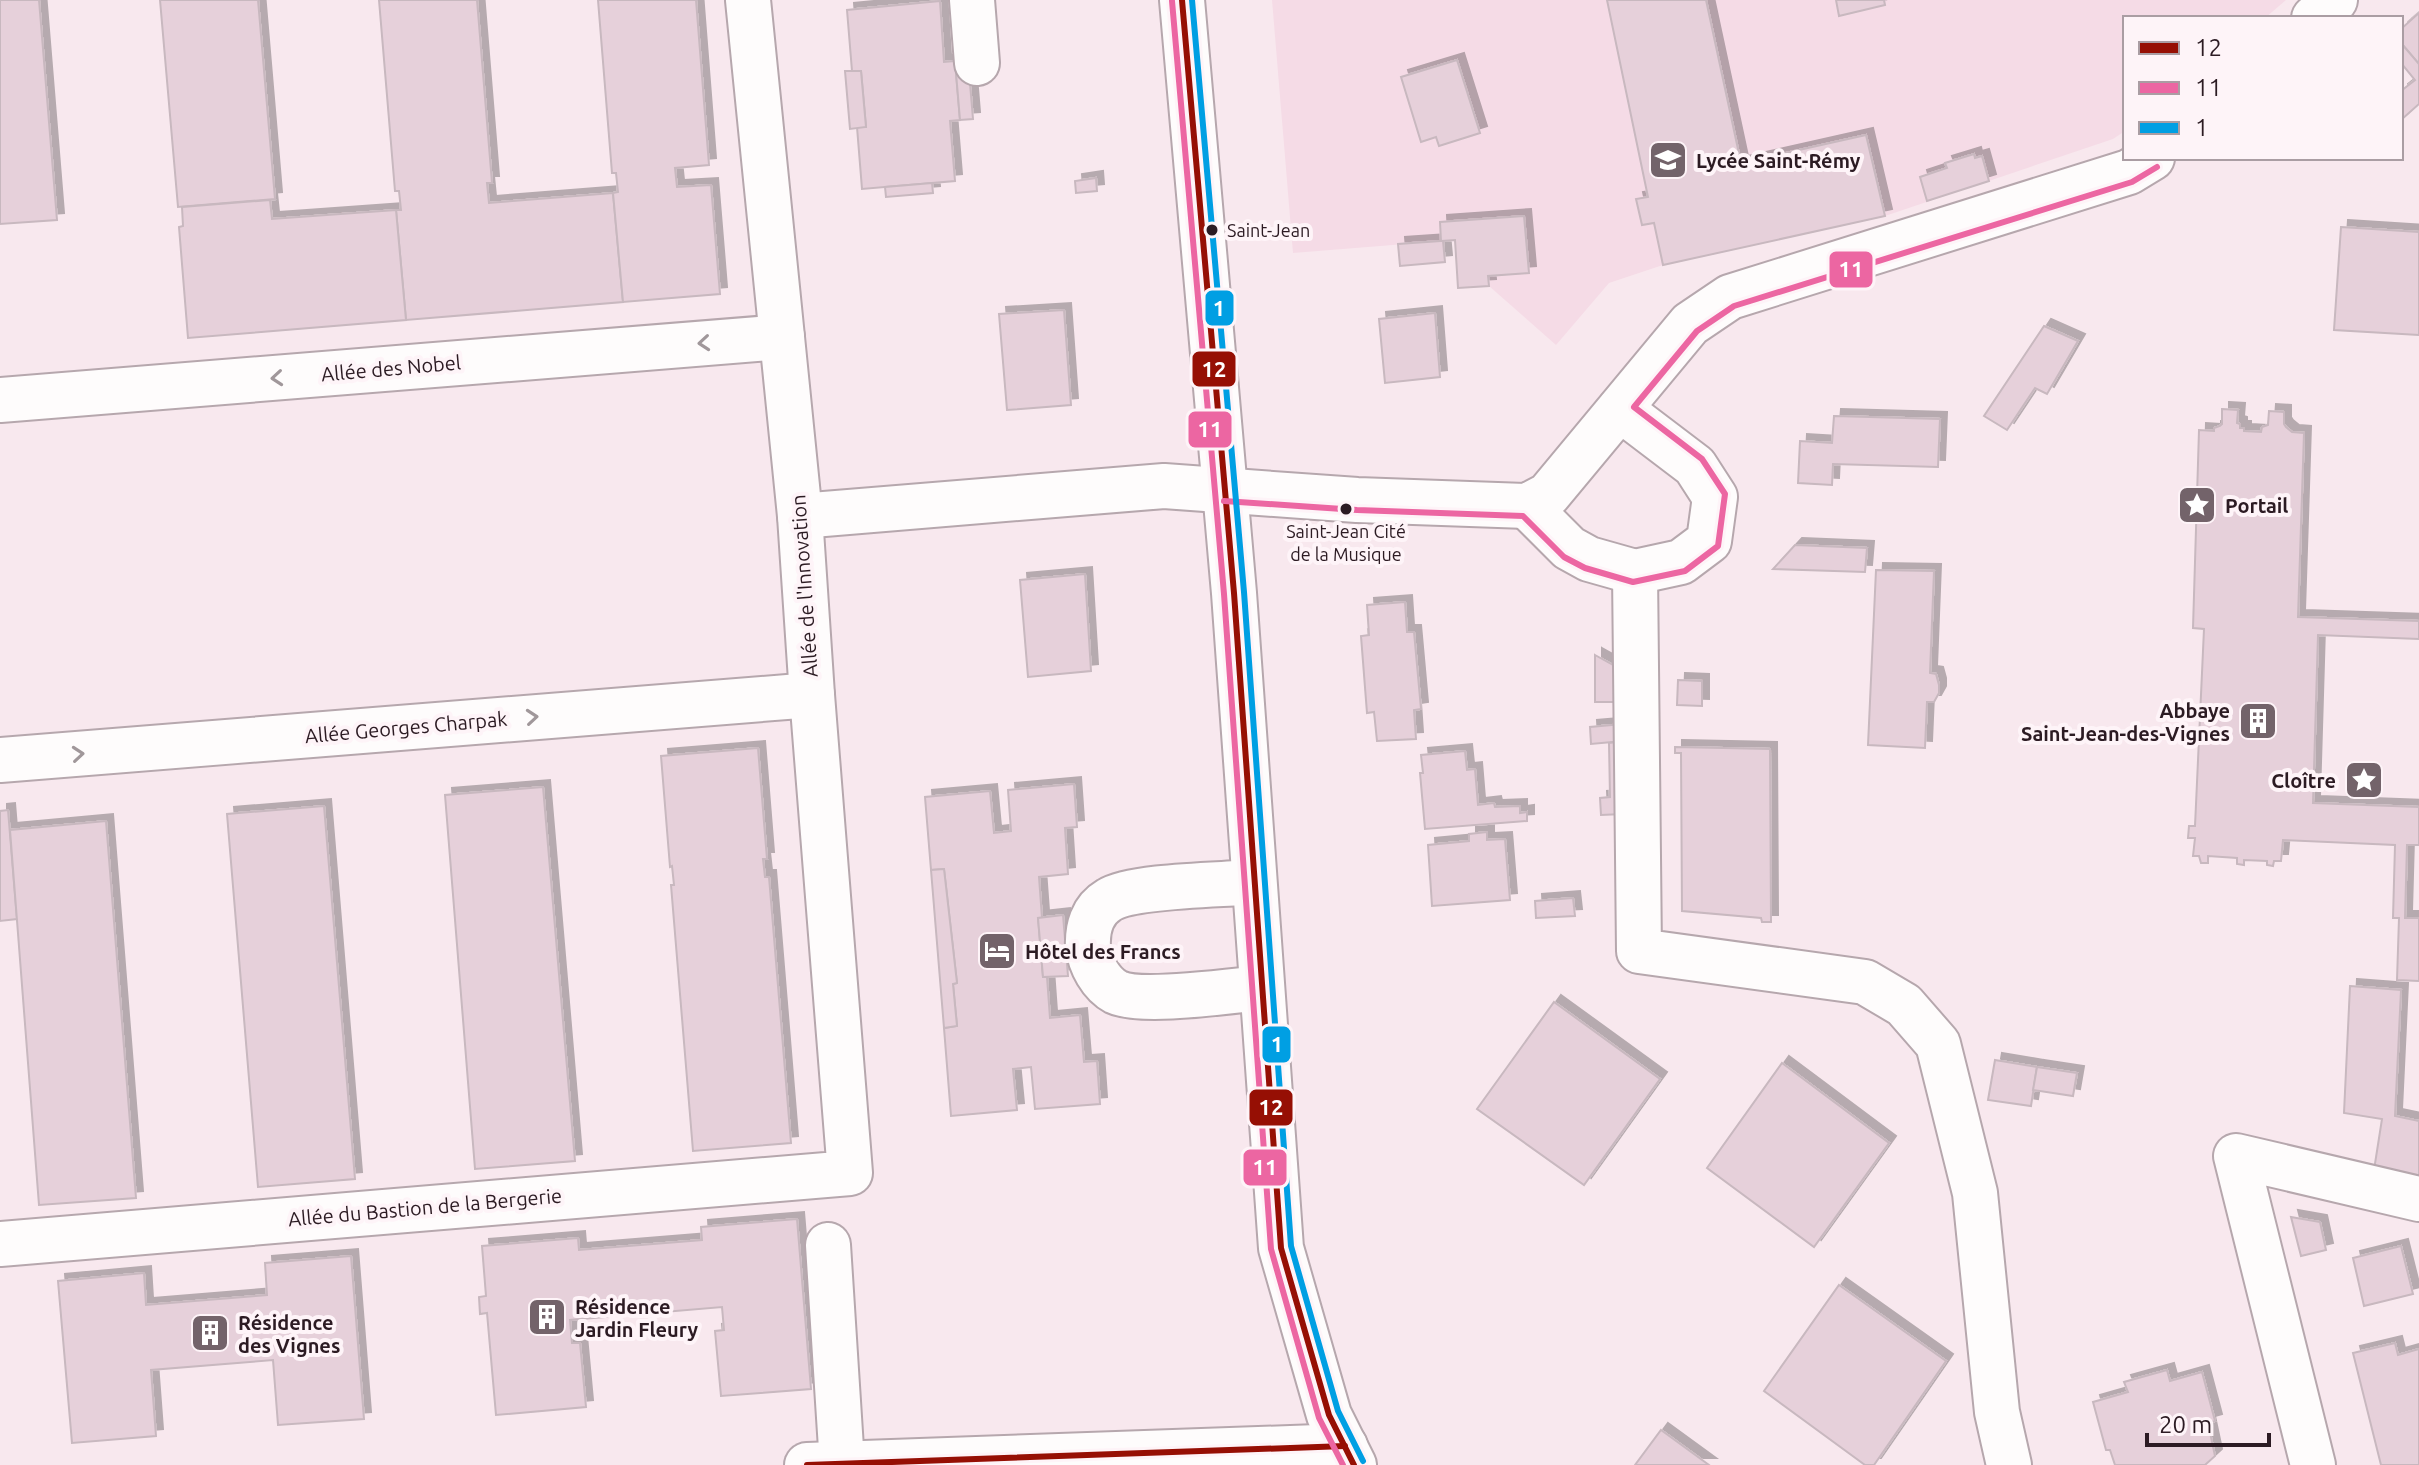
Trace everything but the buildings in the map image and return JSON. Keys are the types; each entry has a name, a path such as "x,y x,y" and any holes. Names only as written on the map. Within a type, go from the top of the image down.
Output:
{"street":[{"name":"Allée de l'Innovation","path":"748,0 800,516 850,1173"},
{"path":"972,0 977,63"},
{"path":"828,1245 824,1464 1350,1455 1329,1415 1281,1248 1225,491 1182,0"},
{"path":"2316,16 2335,0"},
{"path":"800,516 1164,486 1357,500 1527,506 1548,495 1690,324 1730,297 2129,172 2149,160"},
{"name":"Allée des Nobel","path":"0,400 782,337"},
{"path":"1527,506 1569,548 1589,559 1635,572 1681,562 1709,541 1715,497 1695,466 1620,409"},
{"path":"1635,572 1639,951 1865,982 1904,1005 1938,1044 1975,1193 1997,1412 2009,1465"},
{"name":"Allée Georges Charpak","path":"0,760 812,695"},
{"path":"1254,882 1128,892 1108,900 1093,916 1087,935 1090,959 1101,978 1115,991 1126,995 1137,998 1262,988"},
{"path":"2313,1465 2236,1156 2419,1199"},
{"name":"Allée du Bastion de la Bergerie","path":"0,1244 850,1173"}],"shaded area":[{"name":"Lycée Saint-Rémy","path":"1272,0 2286,0 2267,16 2123,16 2123,132 2113,139 1885,216 1663,265 1609,283 1556,345 1489,286 1458,288 1455,240 1293,253"}],"transit line":[{"name":"12","path":"1182,0 1234,593 1281,1248 1329,1415 1354,1465"},
{"name":"1","path":"1192,0 1244,592 1291,1246 1338,1411 1363,1461"},
{"name":"11","path":"1172,1 1224,594 1271,1249 1319,1418 1343,1465"},
{"name":"11","path":"1224,501 1523,516 1564,557 1585,568 1633,582 1685,571 1718,546 1725,494 1702,459 1634,407 1697,331 1734,306 2132,182 2157,167"},
{"name":"12","path":"807,1465 1345,1446"}],"place":[{"name":"Lycée Saint-Rémy","path":"1668,160"},
{"name":"Saint-Jean","path":"1212,230"},
{"name":"Portail","path":"2197,505"},
{"name":"Saint-Jean Cité de la Musique","path":"1346,509"},
{"name":"Abbaye Saint-Jean-des-Vignes","path":"2258,721"},
{"name":"Cloître","path":"2364,780"},
{"name":"Hôtel des Francs","path":"997,951"},
{"name":"Résidence Jardin Fleury","path":"547,1317"},
{"name":"Résidence des Vignes","path":"210,1333"}]}
